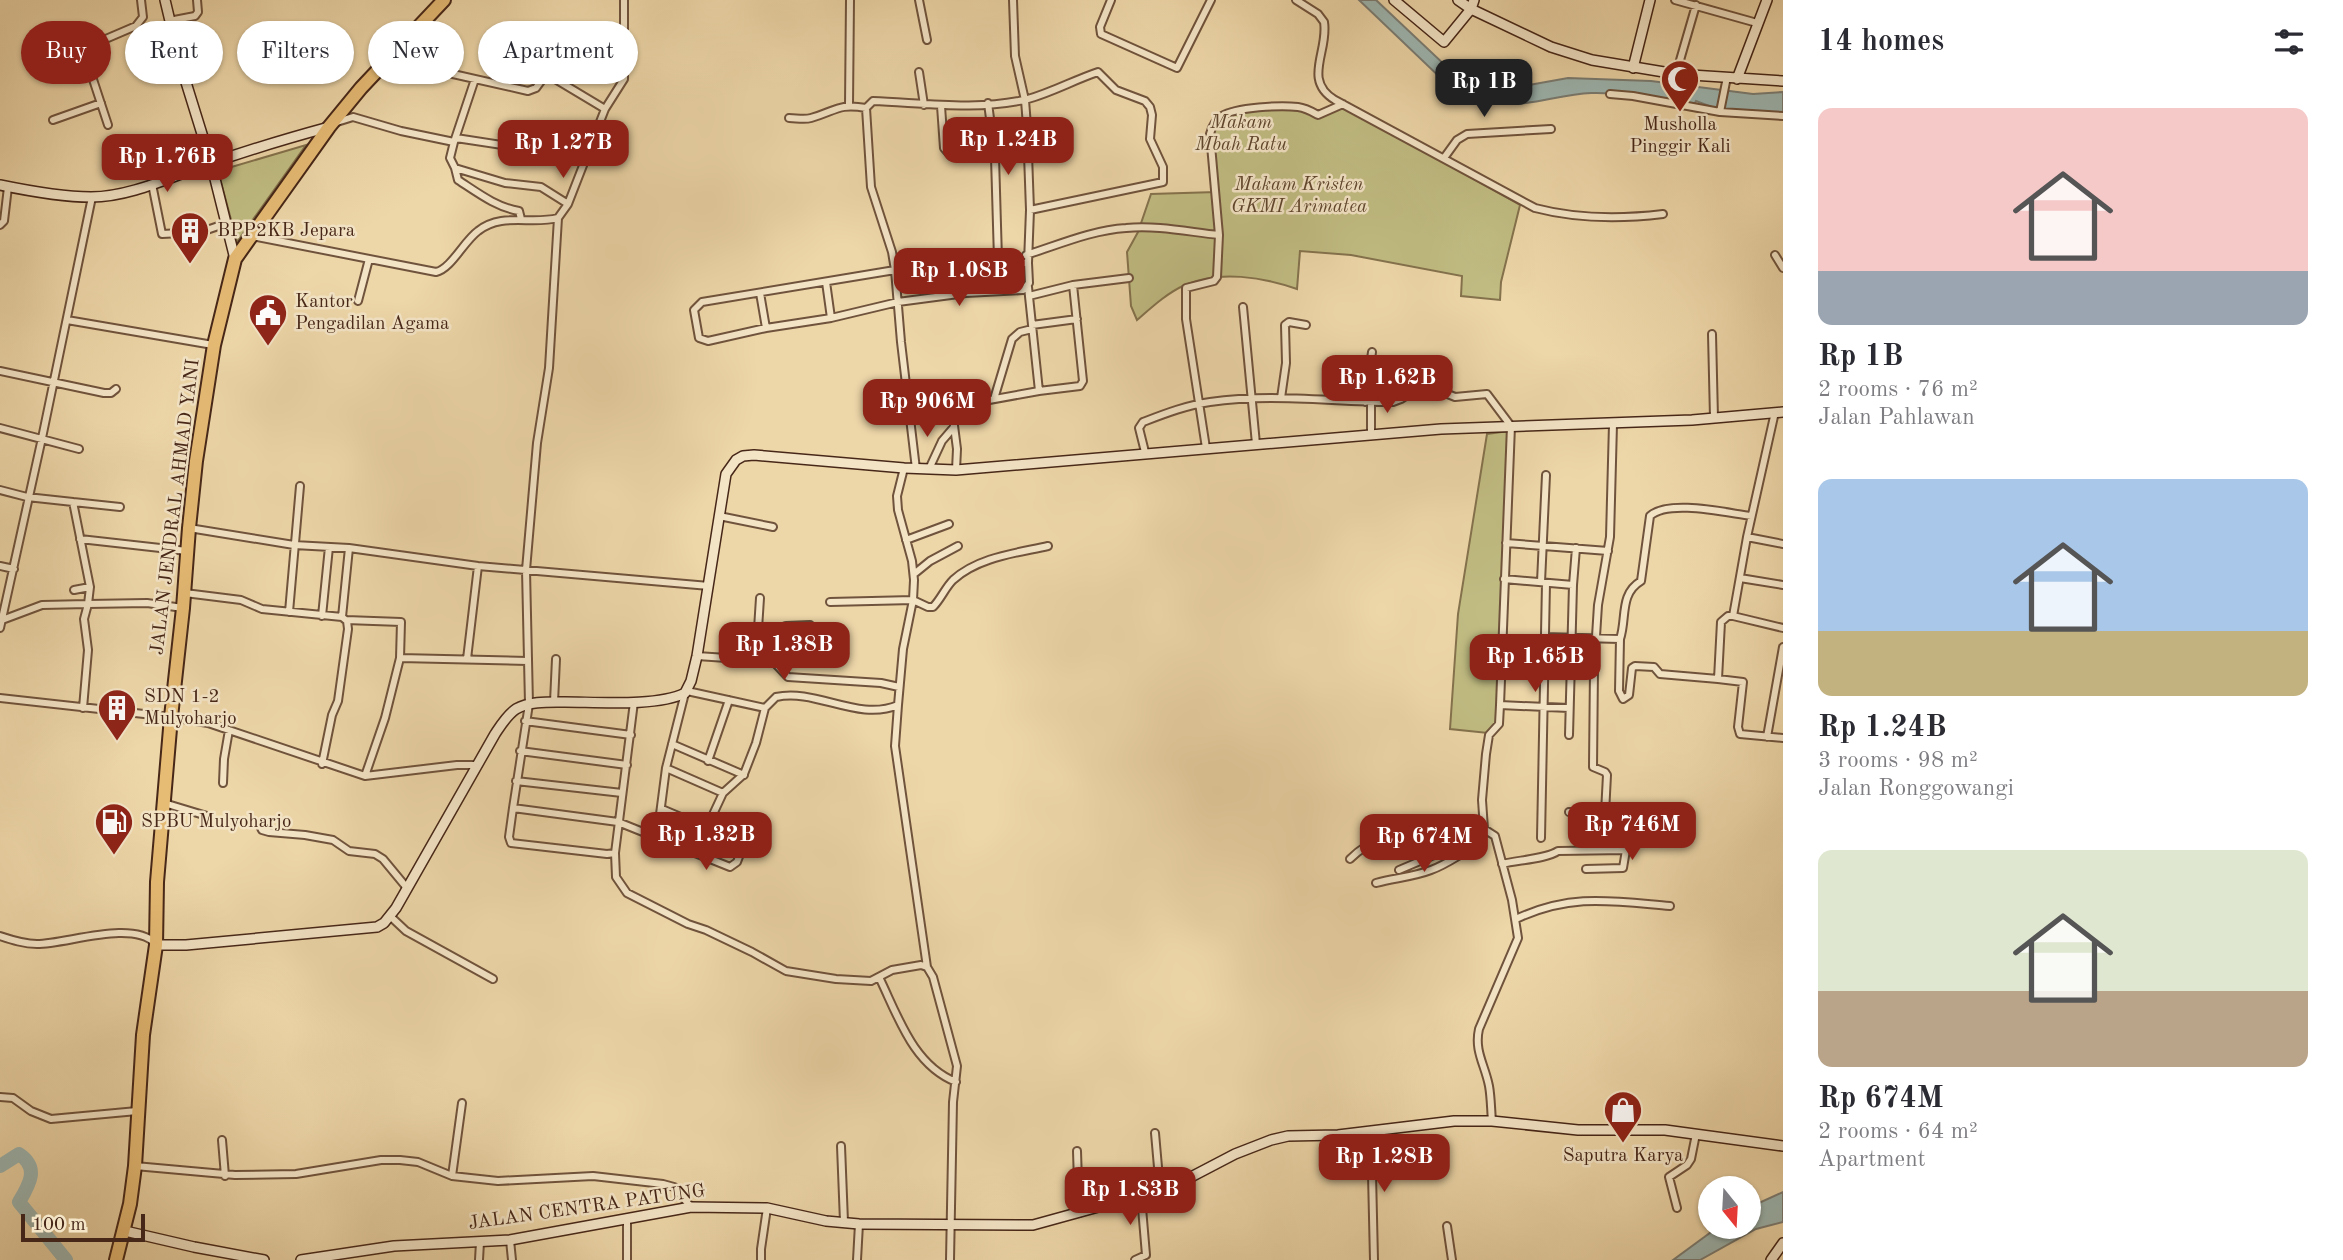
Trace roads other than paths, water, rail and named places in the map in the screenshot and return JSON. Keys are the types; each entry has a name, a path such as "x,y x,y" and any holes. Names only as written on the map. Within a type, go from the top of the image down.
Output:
{"highway":[{"name":"JALAN JENDRAL AHMAD YANI","path":"424,21 444,0"},
{"name":"JALAN JENDRAL AHMAD YANI","path":"116,1260 125,1231 135,1166 148,990 156,944 157,882 171,717 184,608 188,528 214,345 235,259 329,127 368,83"}],"street":[{"path":"111,37 142,21 141,0"},
{"path":"165,0 169,21 195,16 198,12 197,0"},
{"path":"615,853 514,845 509,837 529,704 526,570 537,443 549,368 558,218 568,204 605,109 624,79 624,0"},
{"path":"849,105 850,0"},
{"path":"919,0 927,40"},
{"path":"1013,0 1015,56 1025,100 1030,210 1028,287 1039,391"},
{"path":"1111,0 1100,33 1177,68 1212,0"},
{"path":"1296,0 1318,14 1324,22 1318,81 1324,93 1520,200 1550,212 1608,217 1664,214"},
{"path":"1394,0 1444,42 1472,5"},
{"path":"1458,0 1551,47 1592,60 1676,74 1783,81"},
{"path":"1633,68 1650,0"},
{"path":"1675,0 1757,23"},
{"path":"1720,112 1724,89 1732,78 1767,0"},
{"path":"1676,74 1696,5"},
{"path":"919,72 924,105"},
{"path":"916,469 895,270 892,252 871,187 866,108 873,101 941,106 1025,100 1100,72 1116,90 1145,101 1152,115 1150,139 1163,167 1162,183 1030,210"},
{"path":"464,76 532,91 548,76 605,109"},
{"path":"475,79 450,158 458,180 499,207 519,211 521,219"},
{"path":"95,84 108,125"},
{"path":"188,84 235,259"},
{"path":"1610,94 1720,112 1783,116"},
{"path":"53,120 101,103"},
{"path":"988,103 995,157 998,259 1003,263 1027,259 1080,238 1123,228 1146,227 1219,235"},
{"path":"1206,448 1186,319 1185,294 1186,288 1216,279 1219,235 1210,134 1213,125 1219,117 1233,112 1278,106 1297,107 1318,115 1343,104"},
{"path":"789,118 809,119 849,105 866,108"},
{"path":"941,106 944,148 951,156"},
{"path":"0,225 4,221 4,186 92,197 152,184 329,127 344,118 353,117 401,131 515,147"},
{"path":"1444,158 1457,139 1467,134 1551,129"},
{"path":"455,168 495,181 541,187 568,204"},
{"path":"152,184 162,234 201,232 227,223"},
{"path":"1,623 92,197"},
{"path":"251,236 440,272 480,229 496,222 558,218"},
{"path":"1774,255 1783,268"},
{"path":"358,301 369,260"},
{"path":"895,270 698,304 694,310 699,338 704,341 831,318 898,302 966,293 1019,291 1028,287"},
{"path":"1029,296 1073,285 1129,278"},
{"path":"826,282 831,318"},
{"path":"956,470 957,449 953,413 956,406 1039,391 1074,388 1081,384 1083,375 1073,285"},
{"path":"760,293 766,328"},
{"path":"1243,307 1256,444"},
{"path":"994,399 1012,339 1032,327 1077,319"},
{"path":"67,320 214,345"},
{"path":"1281,398 1286,363 1284,325 1306,325"},
{"path":"1712,334 1714,418"},
{"path":"1371,435 1368,402 1372,352"},
{"path":"0,372 52,380 104,393 111,393 116,389"},
{"path":"1145,452 1139,428 1141,423 1201,404 1253,398 1368,402 1401,399 1420,386 1434,388 1455,397 1484,393 1511,426 1499,724 1489,735 1481,820 1484,829 1495,836 1516,919 1518,939 1479,1029 1476,1042 1489,1085 1492,1121"},
{"path":"659,822 666,768 697,656 726,474 731,465 743,456 956,470 1371,435 1511,426 1614,424 1779,412 1751,516 1733,616"},
{"path":"1605,813 1607,775 1595,768 1592,762 1598,604 1608,551 1614,424"},
{"path":"929,470 939,446 954,427"},
{"path":"0,428 79,449"},
{"path":"904,468 897,496 898,510 914,574 913,600 903,649 895,746 927,967 933,977 957,1066 953,1102 950,1260"},
{"path":"1541,838 1544,637 1542,547 1546,475"},
{"path":"289,612 300,486"},
{"path":"0,491 27,497 120,507"},
{"path":"73,502 90,587 84,620 88,650 83,708"},
{"path":"1751,516 1670,508 1657,510 1650,516 1641,581 1632,588 1624,608 1620,639 1619,691 1623,699 1629,695 1632,668 1635,666 1654,667 1660,674 1743,682 1738,727 1740,734 1783,738"},
{"path":"719,516 773,527"},
{"path":"906,540 949,524"},
{"path":"188,528 294,545 349,548 478,566 709,586"},
{"path":"1747,537 1783,544"},
{"path":"80,539 187,551"},
{"path":"1506,543 1608,551"},
{"path":"914,574 930,561 958,546"},
{"path":"830,601 913,600 933,607 955,578 979,565 997,557 1048,546"},
{"path":"322,616 329,547"},
{"path":"322,764 332,715 338,701 348,629 344,619 349,548"},
{"path":"1569,735 1570,639 1576,548"},
{"path":"0,566 14,569"},
{"path":"467,659 478,566"},
{"path":"1740,578 1783,585"},
{"path":"1504,579 1573,585"},
{"path":"74,590 90,587"},
{"path":"185,593 241,600 262,609 344,619 401,622 400,658 385,718 365,776"},
{"path":"756,660 760,598"},
{"path":"1,623 42,604 147,603 184,608"},
{"path":"1718,679 1721,622 1728,616 1783,628"},
{"path":"810,625 778,629 776,662 784,675 881,683 899,687"},
{"path":"1544,637 1620,639"},
{"path":"1767,737 1783,647"},
{"path":"697,656 776,662"},
{"path":"400,658 527,661"},
{"path":"554,702 556,659"},
{"path":"0,936 37,944 92,936 138,935 146,936 156,944 186,945 370,929 384,923 390,916 505,719 518,708 529,704 554,702 634,702 668,699 686,692 765,708"},
{"path":"662,809 705,826 709,823 723,793 744,775 765,708 771,700 782,695 846,707 880,709 898,705"},
{"path":"0,698 208,723 322,764 365,776 478,765"},
{"path":"708,761 729,700"},
{"path":"634,702 615,853 616,877 627,893 799,975 871,981 891,970 921,965 927,967"},
{"path":"1500,705 1569,708"},
{"path":"525,721 631,735"},
{"path":"223,783 229,730"},
{"path":"672,744 744,775"},
{"path":"520,751 627,765"},
{"path":"666,768 723,793"},
{"path":"516,781 622,793"},
{"path":"164,803 207,816"},
{"path":"513,807 618,822 731,867 737,862 754,817"},
{"path":"1569,812 1627,815 1623,868 1586,869"},
{"path":"259,824 262,830 269,832 333,840 349,851 376,854 407,888"},
{"path":"1350,859 1370,844 1396,835 1417,832 1443,837 1484,829"},
{"path":"1376,883 1418,875 1445,865 1462,852 1476,846 1473,833"},
{"path":"1502,864 1552,855 1558,851 1626,850"},
{"path":"1399,870 1439,853"},
{"path":"1516,919 1544,907 1574,901 1670,906"},
{"path":"390,916 406,931 493,979"},
{"path":"879,977 920,1056 936,1071 956,1082"},
{"path":"0,1097 13,1098 31,1111 51,1118 137,1111"},
{"path":"452,1175 462,1103"},
{"name":"JALAN CENTRA PATUNG","path":"301,1260 394,1246 510,1240 691,1207 766,1208 859,1224 1033,1225 1160,1190 1271,1140 1288,1136 1338,1135 1440,1122 1492,1121 1578,1130 1665,1130 1783,1146"},
{"path":"1371,1131 1374,1260"},
{"path":"1155,1133 1160,1190"},
{"path":"1677,1209 1668,1177 1687,1165 1691,1159 1696,1134"},
{"path":"222,1140 225,1175"},
{"path":"841,1146 844,1222"},
{"path":"1077,1151 1079,1213"},
{"path":"135,1166 225,1175 296,1174 381,1160 400,1160 418,1162 452,1175 510,1182 593,1175 628,1178 674,1187 691,1207"},
{"path":"1135,1260 1146,1255 1141,1196"},
{"path":"761,1260 766,1208"},
{"path":"627,1220 627,1260"},
{"path":"857,1260 859,1224"},
{"path":"1447,1226 1452,1260"},
{"path":"125,1231 220,1256 264,1260"},
{"path":"510,1240 512,1260"},
{"path":"479,1260 481,1242"},
{"path":"1771,1260 1783,1243"}],"water":[{"path":"1359,0 1376,0 1449,69 1491,87 1529,85 1568,78 1651,81 1753,94 1783,92 1783,112 1742,112 1712,107 1696,101 1694,105 1604,93 1516,104 1486,100 1448,85"},
{"path":"1783,1192 1783,1222 1761,1228 1761,1202"},
{"path":"1702,1239 1738,1239 1700,1260 1673,1260"}],"waterway":[{"path":"0,1166 19,1154 25,1159 31,1177 19,1202 66,1260"}],"place":[{"name":"Musholla Pinggir Kali","path":"1680,113"},
{"name":"BPP2KB Jepara","path":"190,265"},
{"name":"Kantor Pengadilan Agama","path":"268,347"},
{"name":"SDN 1-2 Mulyoharjo","path":"117,742"},
{"name":"SPBU Mulyoharjo","path":"114,856"},
{"name":"Saputra Karya","path":"1623,1144"}],"park label":[{"name":"Makam Mbah Ratu","path":"1241,134"},
{"name":"Makam Kristen GKMI Arimatea","path":"1299,196"}]}
